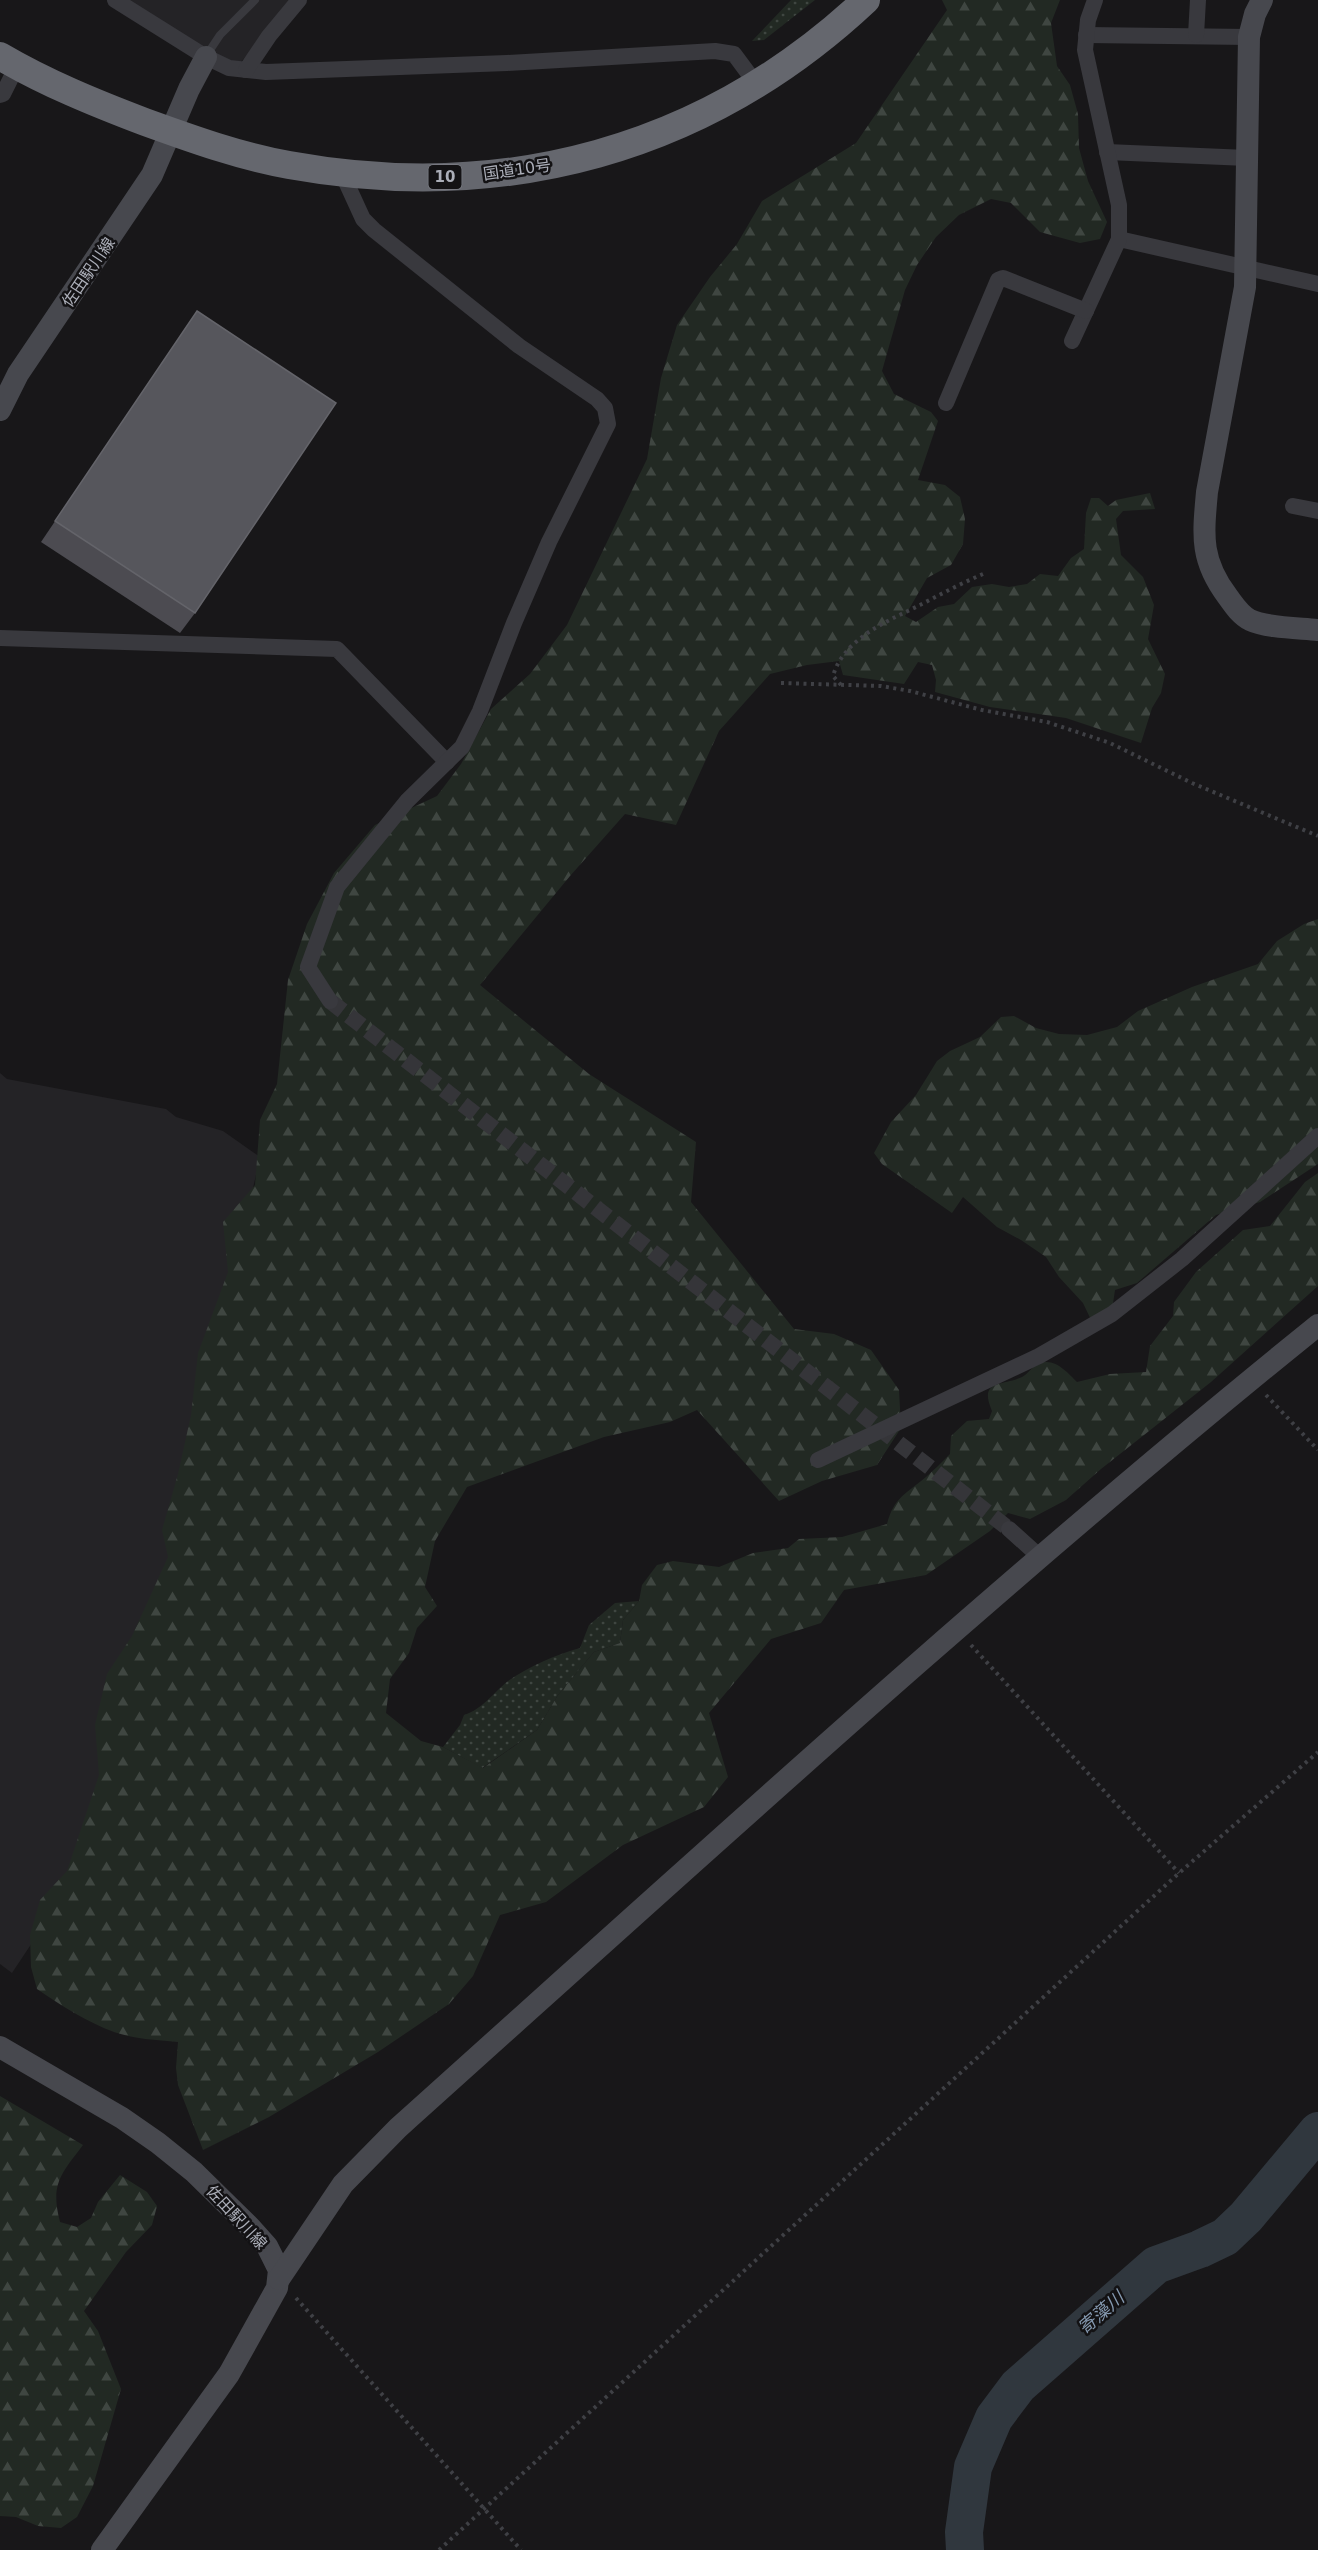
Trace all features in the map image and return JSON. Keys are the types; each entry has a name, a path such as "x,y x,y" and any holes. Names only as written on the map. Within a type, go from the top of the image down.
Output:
{"highway":[{"name":"国道10号","path":"9,61 81,97 172,132 266,160 341,171 445,177 499,174 569,162 620,148 671,129 757,85 826,35 866,0"}],"street":[{"path":"115,0 206,57 229,68 266,72 507,63 715,51 734,54 757,85"},
{"path":"246,70 279,22 299,0"},
{"path":"1072,341 1119,239 1119,205 1088,71 1086,35 1095,0"},
{"path":"1196,35 1198,0"},
{"path":"1262,0 1255,14 1249,37 1246,267 1222,422 1207,492 1204,525 1208,563 1214,579 1238,610 1250,620 1258,623 1318,630"},
{"path":"1086,35 1249,37"},
{"name":"佐田駅川線","path":"0,410 18,374 149,181 189,89 206,57"},
{"path":"0,95 3,94 9,61"},
{"path":"1107,152 1247,158"},
{"path":"330,1001 308,967 337,887 406,801 462,747 480,711 558,522 608,424 608,416 597,399 519,346 374,230 363,219 341,171"},
{"path":"1119,239 1318,284"},
{"path":"946,403 998,280 1003,278 1086,311"},
{"path":"1293,506 1318,511"},
{"path":"0,638 337,649 447,762"},
{"path":"818,1460 1039,1356 1113,1314 1206,1238 1318,1136"},
{"path":"102,2550 229,2374 265,2313 279,2279 343,2184 377,2147 957,1629 1251,1379 1318,1325"},
{"path":"1009,1529 1040,1557"},
{"name":"佐田駅川線","path":"0,2047 137,2128 194,2172 267,2246 276,2260 279,2279"}],"lane":[{"path":"206,57 220,35 255,0"}],"path":[{"path":"841,685 833,676 836,664 855,643 885,621 983,574"},
{"path":"781,683 881,686 1083,732 1192,783 1318,836"},
{"path":"1251,1379 1318,1450"},
{"path":"957,1629 1179,1873"},
{"path":"439,2550 1179,1873 1318,1752"},
{"path":"279,2279 522,2550"}],"shaded area":[{"path":"126,0 297,0 238,65 192,45"},
{"path":"0,1073 7,1079 166,1109 176,1117 223,1131 260,1157 203,1411 157,1650 97,1845 12,1973 0,1964"}],"green space":[{"path":"791,0 815,0 764,40 752,41"},
{"path":"942,0 1060,0 1051,23 1057,66 1070,85 1078,114 1079,148 1088,181 1107,222 1100,239 1080,243 1040,232 1011,203 991,199 959,215 936,237 917,265 905,290 882,371 894,394 931,412 938,421 918,480 945,485 960,497 965,519 963,544 951,565 927,578 905,616 916,622 938,607 954,604 972,587 992,584 1009,587 1027,584 1040,574 1058,576 1071,558 1084,549 1086,513 1091,498 1099,498 1108,506 1116,500 1150,493 1155,509 1123,511 1116,519 1121,555 1143,577 1154,605 1148,639 1165,674 1161,693 1152,708 1141,743 1066,718 990,707 935,692 936,680 932,665 918,662 904,684 843,675 839,661 807,665 770,674 719,731 676,825 625,814 570,876 480,985 589,1074 696,1142 691,1202 794,1329 834,1334 871,1350 899,1390 901,1428 877,1465 822,1481 779,1501 697,1410 670,1422 604,1437 467,1487 435,1541 425,1587 437,1606 417,1628 409,1653 390,1679 386,1713 421,1741 443,1747 483,1768 537,1730 558,1695 594,1652 620,1643 623,1620 639,1601 642,1585 657,1565 673,1561 719,1567 753,1553 788,1548 799,1539 842,1537 887,1524 897,1502 950,1454 951,1436 967,1421 989,1419 992,1411 988,1401 990,1389 995,1385 1022,1377 1041,1362 1050,1362 1059,1366 1077,1382 1110,1374 1146,1372 1150,1346 1173,1316 1174,1302 1196,1272 1243,1230 1270,1226 1305,1182 1318,1173 1318,1286 1211,1382 1101,1469 1066,1500 1030,1519 1008,1513 990,1531 926,1575 844,1590 821,1623 771,1639 709,1713 728,1777 704,1807 623,1845 546,1902 500,1915 473,1976 449,2004 378,2052 269,2117 203,2150 178,2085 176,2068 178,2042 138,2038 114,2032 74,2013 37,1989 31,1967 30,1935 40,1900 67,1871 99,1775 95,1725 107,1674 132,1636 168,1557 162,1530 178,1474 191,1415 198,1353 228,1272 223,1222 255,1185 260,1120 277,1084 288,980 307,924 334,873 375,825 437,796 461,764 491,709 530,674 567,625 647,459 661,378 677,325 710,277 737,244 762,201 856,143 947,10"},
{"path":"1318,919 1318,1164 1260,1202 1216,1215 1137,1283 1115,1290 1110,1323 1094,1326 1083,1303 1059,1277 1046,1257 997,1227 963,1197 952,1213 882,1164 874,1153 891,1122 916,1095 937,1061 950,1051 980,1037 1001,1017 1014,1016 1036,1028 1059,1034 1087,1035 1117,1027 1138,1011 1192,987 1258,964 1277,941 1304,924"},
{"path":"639,1601 623,1620 620,1643 594,1652 558,1695 537,1730 482,1768 443,1747 460,1725 464,1715 482,1705 508,1681 525,1670 580,1648 589,1625 615,1603"},
{"path":"0,2096 83,2145 63,2172 57,2189 57,2209 60,2222 77,2227 91,2218 98,2202 120,2175 147,2192 157,2206 152,2225 126,2252 84,2311 98,2331 121,2389 93,2486 77,2517 61,2528 38,2526 16,2517 0,2516"}],"building":[{"path":"197,311 336,403 195,613 55,521"}],"waterway":[{"name":"寄藻川","path":"965,2550 964,2532 973,2467 994,2418 1018,2386 1156,2265 1225,2237 1246,2217 1318,2131"}],"tunnel":[{"path":"330,1001 1009,1529"}]}
